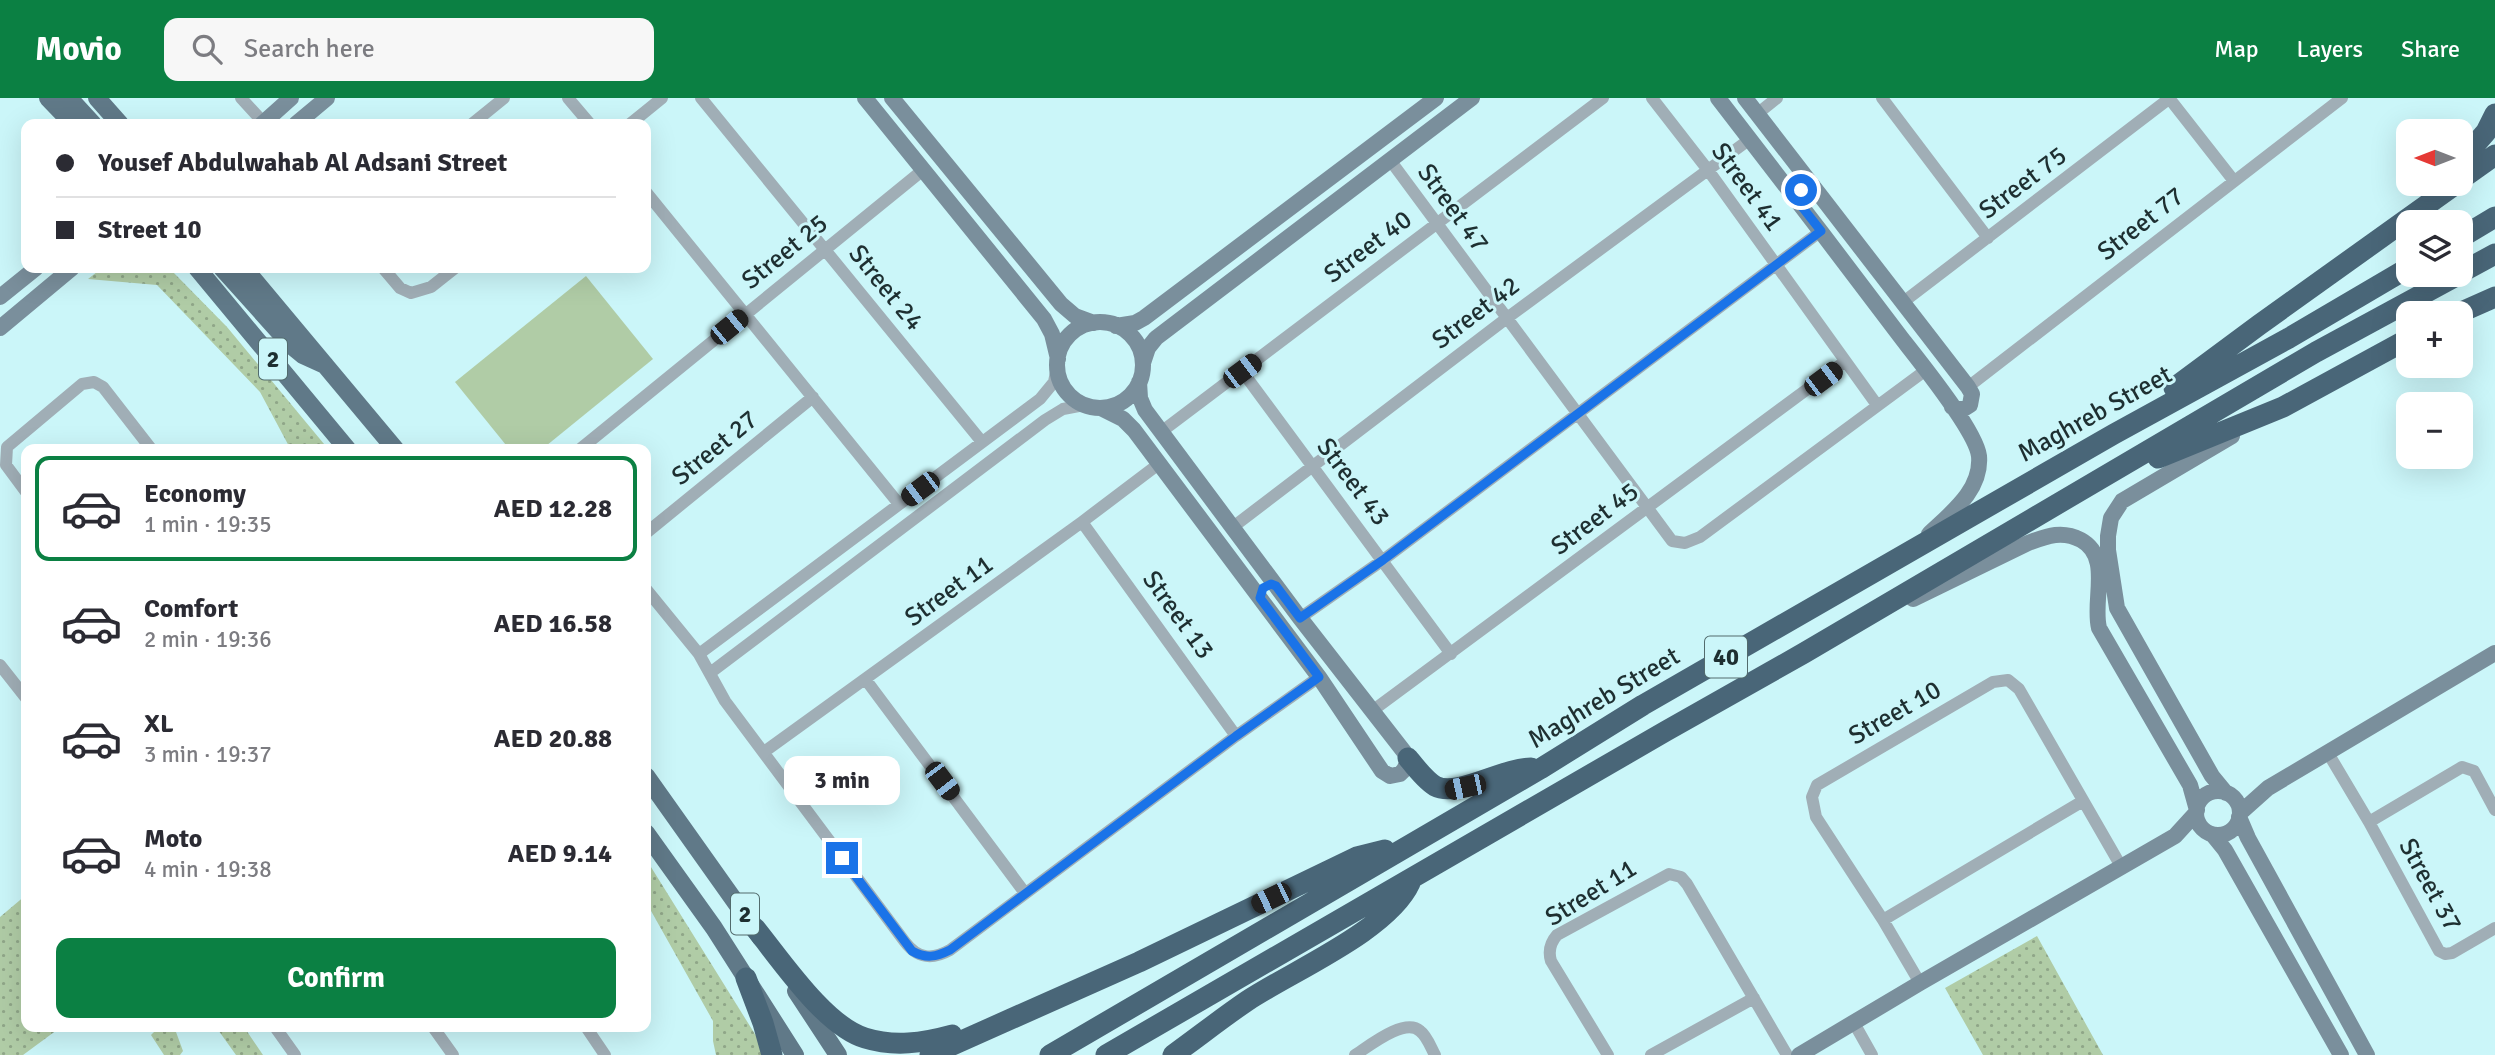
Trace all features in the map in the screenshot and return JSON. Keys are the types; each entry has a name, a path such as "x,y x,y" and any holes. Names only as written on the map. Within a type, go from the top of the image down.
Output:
{"highway":[{"path":"2473,147 2486,132 2495,114"},
{"path":"2473,171 2495,155"},
{"path":"2418,210 2431,196"},
{"path":"2421,210 2440,196"},
{"path":"2473,230 2495,217"},
{"path":"2114,434 2259,325 2396,228"},
{"name":"40","path":"2473,266 2495,254"},
{"name":"Maghreb Street","path":"1050,1055 1540,769 1643,705 2396,275"},
{"name":"40","path":"1106,1055 1804,653 2316,352 2435,287"},
{"path":"2085,488 2283,407 2396,346"},
{"path":"1408,758 1428,780 1449,791 1505,772 1540,769"},
{"path":"930,1055 1139,962 1357,857 1401,848"},
{"path":"1173,1055 1248,1001 1381,919 1407,890 1413,877"},
{"path":"754,928 821,1008 862,1038 907,1044 1007,1019"},
{"path":"746,978 772,1055"}],"main road":[{"path":"97,98 116,119"},
{"path":"63,111 81,119"},
{"name":"2","path":"201,273 343,444"},
{"path":"226,273 292,346 311,360 328,366"},
{"name":"2","path":"249,273 391,444"},
{"name":"2","path":"651,783 754,928 838,1055"},
{"name":"2","path":"651,840 714,928 795,1055"}],"street":[{"path":"241,98 259,119"},
{"path":"267,119 291,98"},
{"path":"302,119 327,98"},
{"path":"478,119 505,98"},
{"path":"568,98 586,119"},
{"path":"636,119 662,98"},
{"name":"Street 24","path":"701,98 982,442"},
{"path":"865,98 1044,318 1052,334 1065,390 1084,405"},
{"path":"892,98 1062,304 1075,316 1094,323 1116,326 1138,321 1156,309 1436,98"},
{"path":"1101,408 1121,403 1132,394 1139,382 1152,342 1472,98"},
{"name":"Street 40","path":"1161,432 1603,98"},
{"name":"Street 41","path":"1652,98 1708,170 1877,405"},
{"path":"1718,98 1926,370 1975,443 1979,457 1978,472 1970,489 1959,506 1911,551"},
{"path":"1745,98 1968,387 1972,394 1970,405 1962,410 1952,407"},
{"path":"1757,114 1777,98"},
{"path":"1882,98 1988,237"},
{"path":"2169,98 2234,181"},
{"name":"Street 75","path":"1902,303 2169,98"},
{"name":"Street 77","path":"1968,387 2342,98"},
{"name":"Street 42","path":"1233,527 1507,318 1749,139"},
{"name":"Street 47","path":"1390,160 1670,539 1685,543 1700,537 1877,405"},
{"path":"1777,175 1782,178 1791,177 1797,170 1797,165"},
{"name":"Street 25","path":"586,444 923,170"},
{"path":"1799,203 1801,190 1814,187"},
{"path":"651,198 899,504"},
{"path":"1275,219 1274,228 1278,235 1286,239"},
{"path":"1300,618 1383,560 1821,231"},
{"path":"1250,237 1259,240 1264,249 1261,258"},
{"path":"0,297 30,273"},
{"path":"0,328 66,273"},
{"path":"387,273 408,293 431,287 449,273"},
{"path":"1044,318 1051,320 1057,317 1062,304"},
{"path":"1156,309 1156,318 1161,325 1169,328"},
{"path":"699,654 1035,403 1048,392 1069,336 1094,323"},
{"path":"1116,326 1135,340 1143,363"},
{"name":"Street 45","path":"1372,711 1844,362"},
{"path":"1877,405 1926,370"},
{"name":"Street 43","path":"1242,371 1451,654"},
{"path":"21,485 6,465 7,447 82,384 94,382 103,387 147,444"},
{"path":"710,673 1045,419 1063,409 1084,405 1101,408 1126,422 1160,463 1319,677 1385,774 1400,774 1408,758 1161,432 1142,405 1139,382"},
{"name":"Street 27","path":"651,529 813,397"},
{"path":"1035,403 1041,403 1046,408 1045,419"},
{"path":"2283,407 2128,497 2118,506 2108,527 2107,543 2115,598 2123,620 2211,776 2236,801 2248,838 2367,1055"},
{"name":"Street 11","path":"764,752 1083,522 1160,463"},
{"name":"Street 13","path":"1083,522 1236,736"},
{"path":"1804,653 2028,543 2059,534 2071,536 2087,544 2097,558 2099,570 2097,617 2102,635 2190,785 2199,824 2225,850 2341,1055"},
{"path":"854,539 853,551 863,557"},
{"path":"834,553 845,558 845,571"},
{"path":"1242,574 1248,576 1256,572 1259,562"},
{"path":"1260,598 1263,588 1271,584 1276,586"},
{"path":"651,595 699,654 725,701 905,942 912,951 921,956 934,957 950,950 1319,677"},
{"path":"2102,635 2103,626 2109,619 2123,620"},
{"path":"2175,836 2193,832 2218,835 2230,832 2240,815 2268,788 2495,653"},
{"path":"0,665 21,690"},
{"path":"866,680 1025,893"},
{"name":"Street 10","path":"1920,983 1816,817 1812,797 1817,785 1993,682 2011,681 2019,689 2122,868"},
{"name":"Street 37","path":"2328,753 2370,821 2439,951 2452,953 2495,928"},
{"name":"Street 37","path":"2370,821 2462,767 2474,771 2495,810"},
{"path":"1799,1055 2175,836 2196,812 2200,801 2207,794 2217,792 2229,795 2268,788"},
{"path":"1883,920 2083,801"},
{"name":"Street 11","path":"1608,1055 1551,961 1551,943 1557,935 1665,875 1678,876 1687,884 1787,1055"},
{"path":"1651,1055 1754,998"},
{"path":"1854,1023 1872,1055"},
{"path":"1355,1055 1399,1028 1410,1027 1422,1032 1435,1055"},
{"path":"279,1032 295,1055"},
{"path":"437,1032 453,1055"},
{"path":"589,1032 605,1055"}],"green space":[{"path":"96,273 174,273 227,327 324,444 288,444 260,392 157,285 88,279"},
{"path":"586,276 653,359 548,444 505,444 455,382"},
{"path":"651,867 758,1039 763,1055 716,1055 713,1021 651,911"},
{"path":"21,899 21,1032 54,1032 23,1055 0,1055 0,917"},
{"path":"2037,936 2103,1055 1983,1055 1945,988"},
{"path":"154,1032 176,1032 183,1051 180,1055 164,1055 151,1035"},
{"path":"220,1032 247,1032 263,1055 236,1055"}],"route":[{"path":"842,858 912,951 921,956 934,957 950,950 1319,677 1260,598 1263,588 1271,584 1276,586 1300,618 1383,560 1821,231 1799,203 1801,190"}]}
